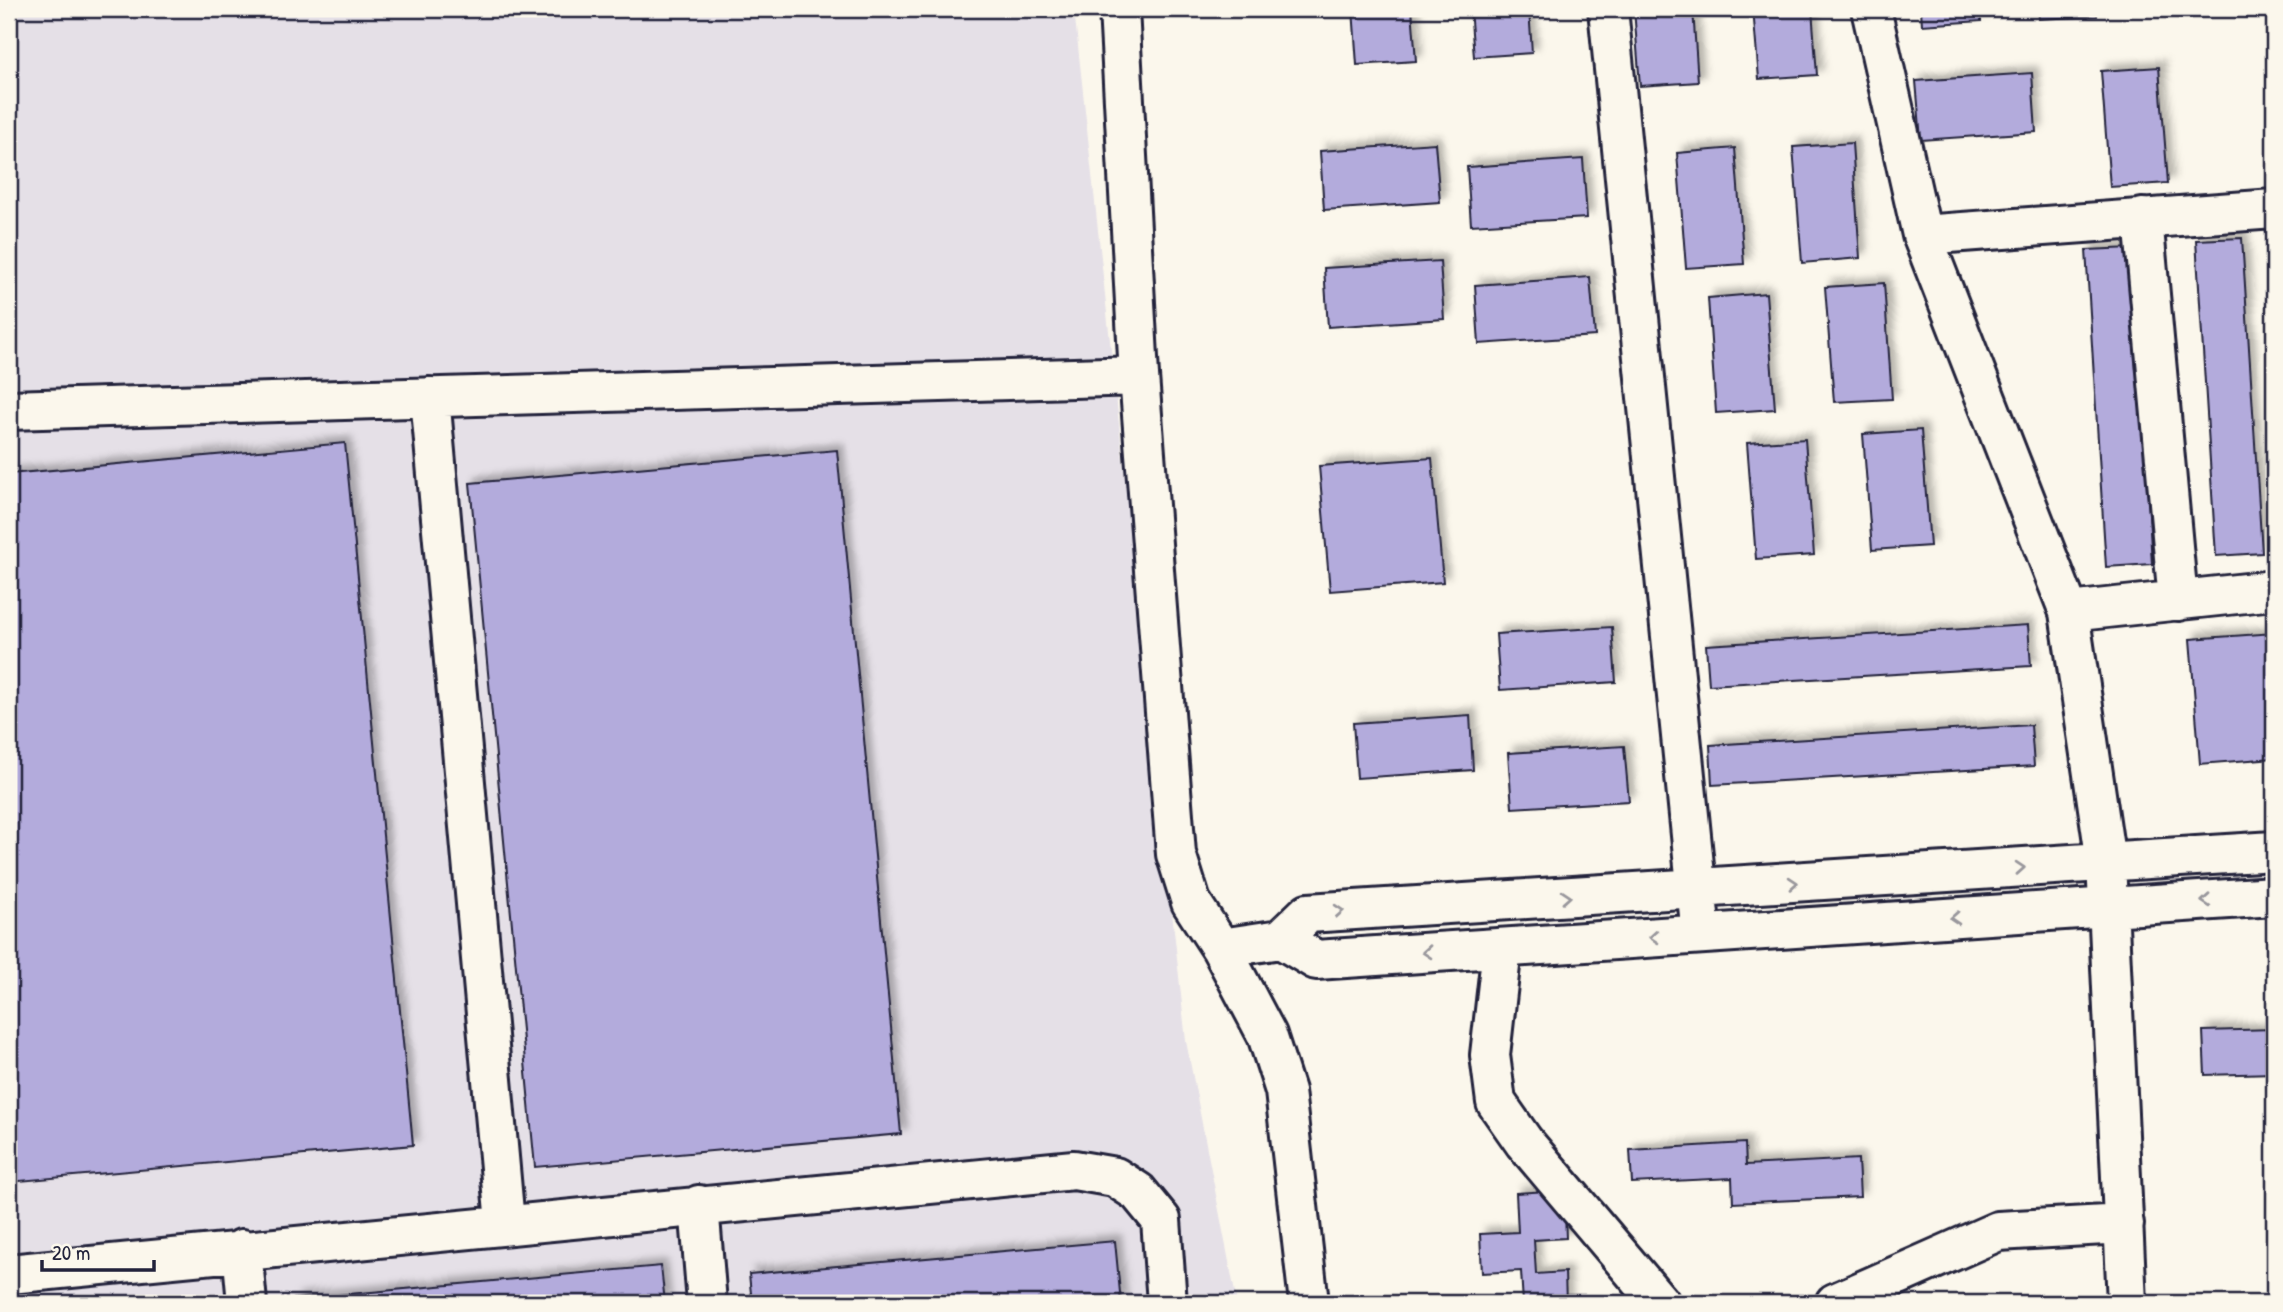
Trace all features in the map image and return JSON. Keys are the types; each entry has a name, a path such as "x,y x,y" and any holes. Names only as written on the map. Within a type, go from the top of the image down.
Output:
{"street":[{"path":"1119,9 1139,376 1176,854 1191,902 1221,948 1267,1035 1285,1091 1309,1303"},
{"path":"1608,9 1701,934"},
{"path":"1871,9 1922,236 2069,612 2106,862 2127,1303"},
{"path":"1922,236 2274,209"},
{"path":"2143,218 2178,601"},
{"path":"9,410 1139,376"},
{"path":"430,397 505,1223"},
{"path":"2069,612 2274,590"},
{"path":"1221,948 1281,939 1308,913 2274,851"},
{"path":"1281,939 1316,960 2274,896"},
{"path":"1502,947 1490,1055 1496,1101 1524,1142 1660,1303"},
{"path":"9,1274 505,1223 1074,1170 1115,1177 1138,1192 1161,1220 1167,1303"},
{"path":"699,1205 707,1303"},
{"path":"1835,1303 1998,1231 2124,1224"},
{"path":"242,1249 247,1303"}],"shaded area":[{"path":"9,9 1074,9 1186,1041 1237,1303 9,1303"}],"building":[{"path":"1353,9 1412,9 1416,61 1357,65"},
{"path":"1470,9 1529,9 1532,53 1474,57"},
{"path":"1634,9 1693,9 1698,82 1640,86"},
{"path":"1753,9 1812,9 1817,75 1759,79"},
{"path":"1921,9 1980,9 1981,21 1922,25"},
{"path":"2038,9 2097,9 2097,16 2039,19"},
{"path":"2159,67 2168,183 2110,187 2101,71"},
{"path":"2032,73 2036,132 1921,140 1916,81"},
{"path":"1435,143 1440,202 1324,210 1320,151"},
{"path":"1852,143 1860,258 1802,263 1793,147"},
{"path":"1735,148 1744,264 1686,268 1677,153"},
{"path":"1583,159 1587,218 1471,225 1467,167"},
{"path":"2242,238 2262,553 2216,556 2196,240"},
{"path":"2133,248 2152,564 2106,567 2086,250"},
{"path":"1440,261 1444,319 1328,327 1324,268"},
{"path":"1590,277 1595,336 1479,344 1475,285"},
{"path":"1884,283 1892,399 1834,402 1825,287"},
{"path":"1766,293 1775,409 1716,413 1708,298"},
{"path":"1921,430 1930,546 1872,550 1863,434"},
{"path":"1805,439 1814,555 1756,559 1747,443"},
{"path":"345,443 413,1145 9,1182 9,474"},
{"path":"837,450 901,1134 535,1167 470,483"},
{"path":"1432,458 1443,582 1330,591 1319,466"},
{"path":"2028,625 2031,666 1709,685 1706,645"},
{"path":"1612,627 1616,682 1500,690 1496,634"},
{"path":"2274,633 2274,758 2200,764 2190,639"},
{"path":"1470,715 1473,770 1357,778 1353,723"},
{"path":"2031,725 2034,766 1712,785 1710,745"},
{"path":"1624,746 1629,801 1512,808 1508,753"},
{"path":"2274,1029 2274,1073 2205,1075 2203,1031"},
{"path":"1745,1143 1746,1165 1858,1159 1860,1197 1733,1203 1732,1178 1632,1183 1630,1150"},
{"path":"1564,1190 1566,1238 1534,1240 1536,1274 1565,1272 1566,1303 1523,1303 1521,1271 1482,1273 1480,1234 1518,1232 1516,1193"},
{"path":"1115,1241 1121,1303 752,1303 749,1274"},
{"path":"661,1266 665,1303 295,1303 294,1299"}]}
